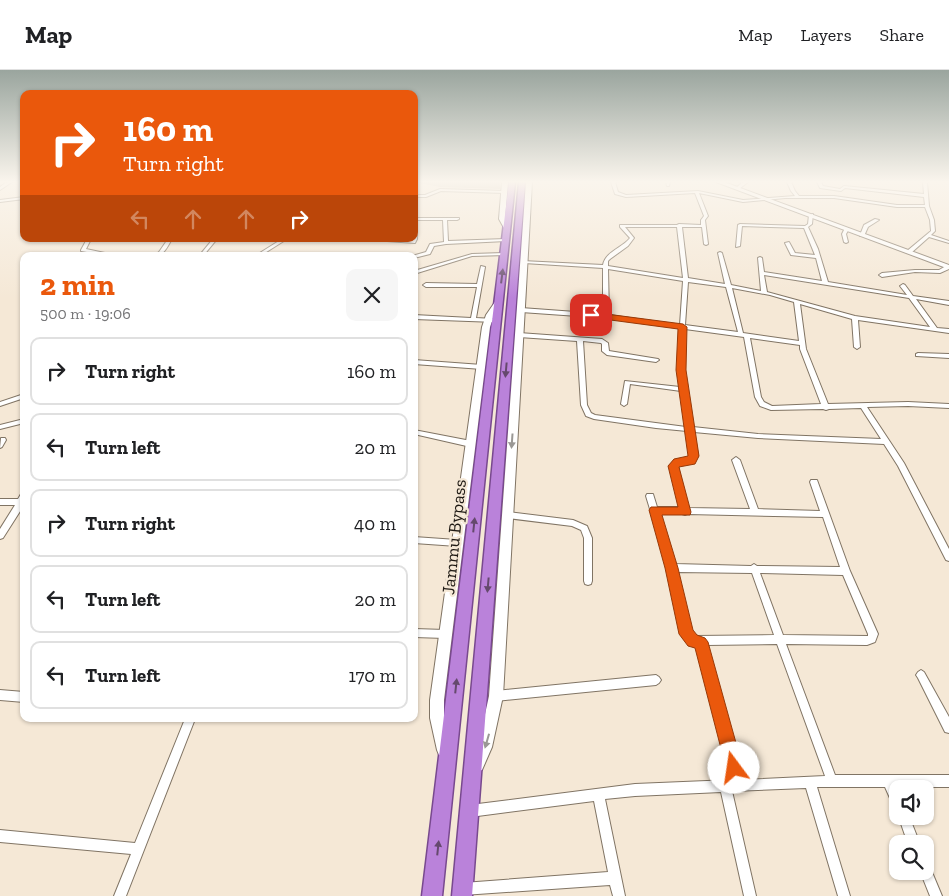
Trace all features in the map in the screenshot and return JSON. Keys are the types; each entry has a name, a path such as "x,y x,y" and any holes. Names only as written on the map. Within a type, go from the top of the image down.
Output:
{"highway":[{"name":"Jammu Bypass","path":"432,896 492,321 498,304 507,221"},
{"name":"Jammu Bypass","path":"463,892 519,221"}],"street":[{"path":"445,221 446,243"},
{"path":"472,776 485,747 496,696 526,221"},
{"path":"703,221 706,244"},
{"path":"738,246 740,225 806,227 810,224 810,221"},
{"path":"825,221 948,267"},
{"path":"862,235 866,226 876,221"},
{"path":"910,252 929,236 934,228 932,221"},
{"path":"679,225 686,279 680,348 682,389 694,458 691,461 675,463 674,466 685,512"},
{"path":"606,316 606,261 628,245 632,238 622,226 703,226"},
{"path":"806,227 818,257 825,282"},
{"path":"846,242 844,234 847,229"},
{"path":"418,256 428,253 430,246 506,234"},
{"path":"929,236 949,242"},
{"path":"87,242 83,250 94,252"},
{"path":"204,252 213,242"},
{"path":"263,252 279,242"},
{"path":"787,242 792,254 818,257"},
{"path":"720,253 728,286 744,335 756,390 762,404 776,409 908,404 949,406"},
{"path":"418,272 472,255 504,254"},
{"path":"760,258 764,292"},
{"path":"524,262 605,267 686,279 764,292 855,318 949,331"},
{"path":"473,320 483,267"},
{"path":"882,275 915,270 940,272 948,267"},
{"path":"762,273 949,303"},
{"path":"426,285 478,286"},
{"path":"903,286 935,329"},
{"path":"797,302 801,343 826,408"},
{"path":"521,310 606,316 801,343"},
{"path":"418,317 492,321 482,367 456,544 437,700 437,718 447,766"},
{"path":"855,318 857,347"},
{"path":"519,335 604,342 607,353 656,360"},
{"path":"580,339 584,405 588,414 600,419 758,436 887,442"},
{"path":"918,355 949,356"},
{"path":"418,362 482,367"},
{"path":"624,404 626,382 682,389"},
{"path":"0,404 20,397"},
{"path":"863,406 914,488 949,557"},
{"path":"0,427 20,422"},
{"path":"418,433 471,444"},
{"path":"736,460 754,513"},
{"path":"650,496 672,568 686,634 694,641 781,639 867,641 872,639 873,634 846,571 814,482"},
{"path":"0,502 20,500"},
{"path":"0,536 20,505"},
{"path":"655,510 826,514"},
{"path":"507,515 573,523 584,528 588,538 588,581"},
{"path":"418,540 456,544"},
{"path":"672,568 846,571"},
{"path":"754,568 832,781"},
{"path":"418,633 445,634"},
{"path":"700,642 738,784"},
{"path":"922,674 949,728"},
{"path":"496,696 656,680"},
{"path":"0,695 20,697"},
{"path":"120,896 189,722"},
{"path":"470,811 635,790 832,781 949,781"},
{"path":"810,782 844,896"},
{"path":"725,786 750,896"},
{"path":"598,794 619,896"},
{"path":"0,836 139,849"},
{"path":"463,892 616,878"},
{"path":"929,880 936,896"}],"route":[{"path":"591,315 683,327 680,348 682,389 694,456 691,461 678,462 674,466 685,512 655,510 672,568 686,634 694,641 700,642 734,768"}]}
